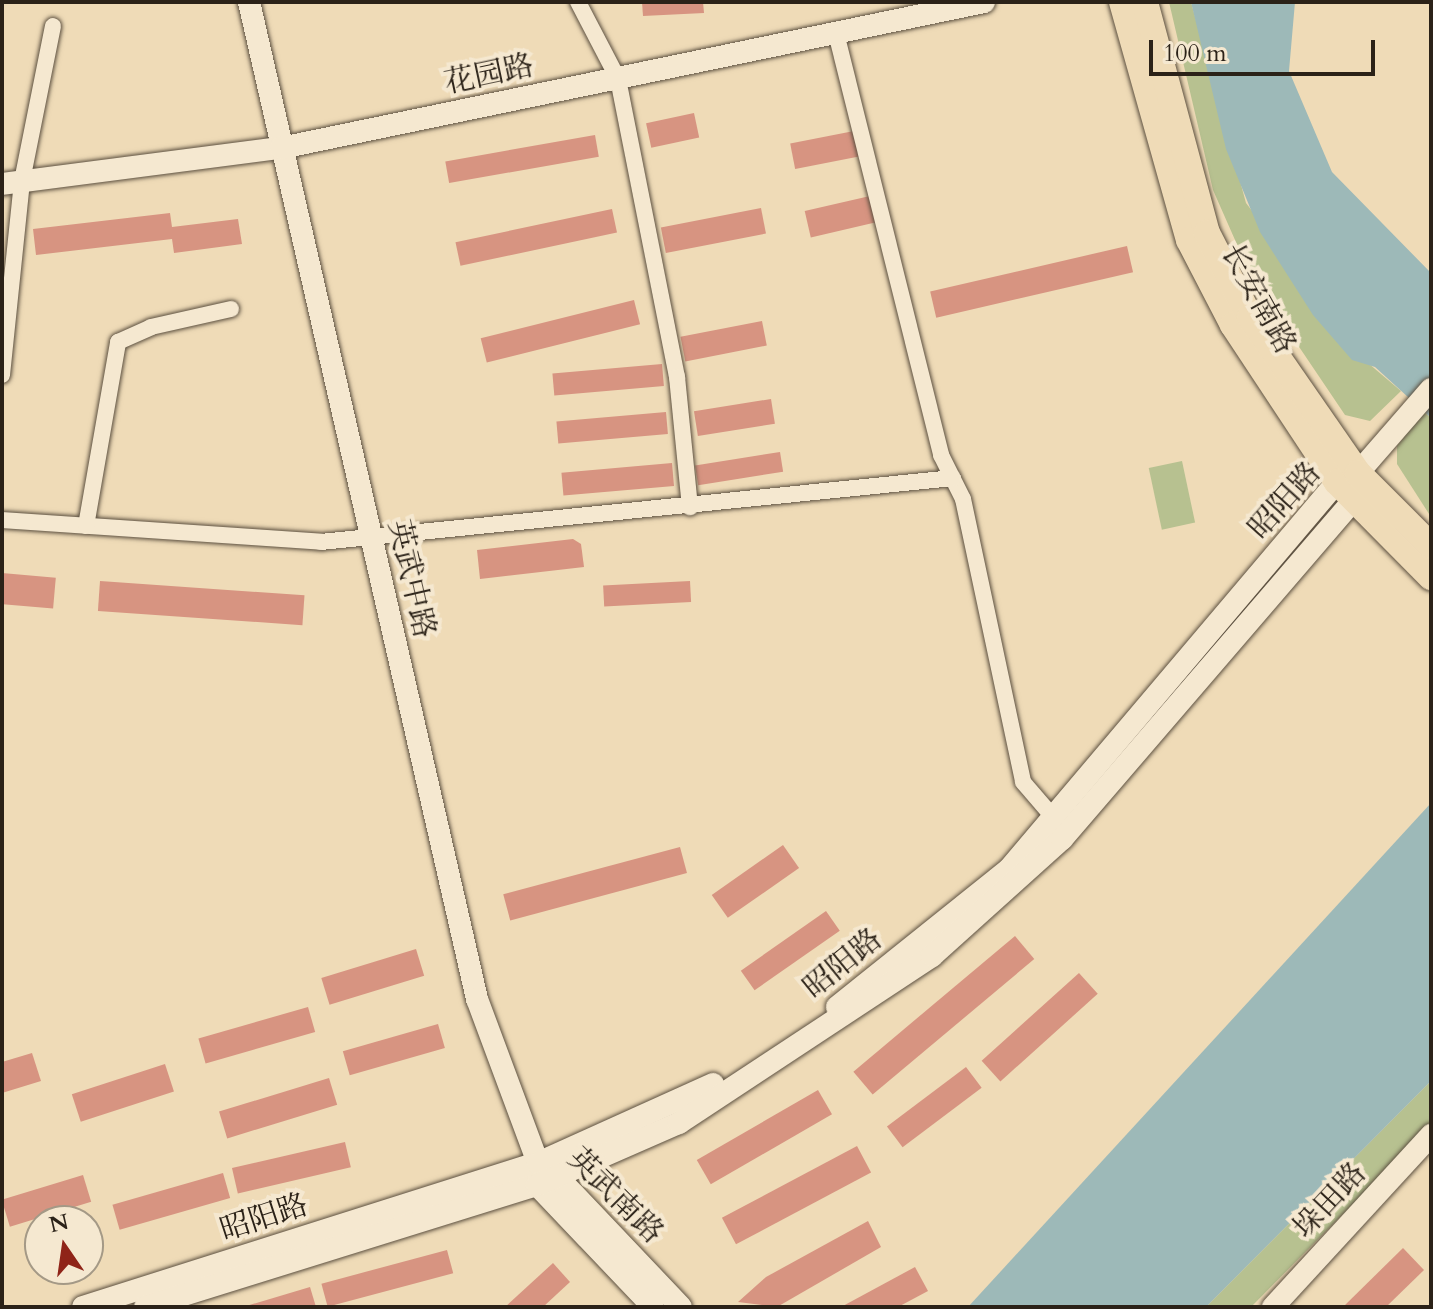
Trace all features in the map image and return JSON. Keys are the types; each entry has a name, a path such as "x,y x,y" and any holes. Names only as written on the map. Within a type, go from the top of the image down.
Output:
{"main road":[{"name":"英武中路","path":"249,2 477,999 538,1174"},
{"name":"花园路","path":"12,182 281,148 984,2"},
{"name":"长安南路","path":"1122,2 1156,141 1189,240 1233,325 1350,484 1428,563"},
{"name":"长安南路","path":"1145,2 1207,233 1350,484"},
{"path":"1350,484 1392,428 1431,389"},
{"name":"昭阳路","path":"145,1307 538,1174 674,1107 816,1024 1009,869 1350,484"},
{"name":"昭阳路","path":"83,1307 538,1174 560,1174 679,1123 821,1036 1016,885 1350,484"},
{"name":"垛田路","path":"1273,1307 1431,1135"},
{"name":"英武南路","path":"538,1174 653,1307"},
{"name":"英武南路","path":"560,1174 681,1307"}],"street":[{"path":"578,2 618,79 677,377 690,507"},
{"path":"2,375 12,182 53,26"},
{"path":"836,33 953,478 1023,782 1054,818"},
{"path":"86,526 118,342 151,327 231,309"},
{"path":"2,520 321,542 953,478"}],"green space":[{"path":"1169,2 1191,2 1246,203 1368,363 1401,391 1370,421 1345,415 1250,274 1213,190"},
{"path":"1424,412 1431,418 1431,517 1397,464 1397,446"},
{"path":"1182,461 1195,523 1162,530 1149,468"},
{"path":"1431,1081 1431,1125 1251,1307 1206,1307"}],"water":[{"path":"1191,2 1295,2 1289,71 1332,172 1431,273 1431,418 1375,367 1352,360 1313,315 1260,232 1226,149"},
{"path":"1431,803 1431,1081 1206,1307 968,1307"}],"building":[{"path":"642,2 703,2 704,13 643,16"},
{"path":"694,113 699,137 651,148 646,123"},
{"path":"854,131 859,157 795,169 790,143"},
{"path":"595,135 599,157 449,183 445,161"},
{"path":"870,196 876,222 811,237 805,211"},
{"path":"761,208 766,234 666,253 661,227"},
{"path":"612,209 617,232 460,266 455,242"},
{"path":"170,213 172,227 238,219 242,244 174,253 172,239 36,255 33,229"},
{"path":"1127,246 1133,272 936,318 930,291"},
{"path":"634,300 640,324 487,362 481,338"},
{"path":"762,321 767,346 685,361 681,337"},
{"path":"662,364 664,386 554,396 552,374"},
{"path":"771,399 775,424 698,436 694,411"},
{"path":"666,412 668,434 558,444 556,422"},
{"path":"780,452 783,472 698,485 695,465"},
{"path":"672,463 674,486 563,496 561,473"},
{"path":"573,539 581,544 584,567 480,579 477,550"},
{"path":"2,573 56,578 53,609 2,604"},
{"path":"100,581 305,595 302,625 98,611"},
{"path":"690,581 691,602 604,607 603,586"},
{"path":"783,845 799,868 728,918 712,895"},
{"path":"680,847 687,873 510,920 503,894"},
{"path":"826,911 840,931 755,990 741,971"},
{"path":"1015,936 1034,959 873,1095 853,1072"},
{"path":"416,949 424,976 330,1005 321,978"},
{"path":"1079,973 1098,994 1000,1081 982,1061"},
{"path":"308,1007 315,1032 206,1063 198,1038"},
{"path":"438,1024 445,1048 350,1075 343,1051"},
{"path":"32,1053 41,1081 2,1093 2,1062"},
{"path":"165,1064 174,1092 81,1122 72,1094"},
{"path":"966,1067 982,1088 903,1147 887,1127"},
{"path":"329,1078 337,1105 227,1138 219,1112"},
{"path":"818,1090 832,1114 711,1184 697,1160"},
{"path":"345,1142 351,1167 238,1193 232,1168"},
{"path":"857,1146 871,1172 736,1244 722,1218"},
{"path":"223,1173 230,1198 120,1230 112,1205"},
{"path":"83,1175 91,1202 81,1205 24,1205 24,1222 10,1227 2,1200"},
{"path":"868,1221 881,1247 777,1307 738,1302 766,1277"},
{"path":"1403,1248 1424,1270 1386,1307 1343,1307"},
{"path":"447,1250 453,1273 328,1307 321,1284"},
{"path":"553,1263 570,1282 543,1307 505,1307"},
{"path":"915,1267 928,1291 898,1307 841,1307"},
{"path":"310,1287 316,1307 246,1307 246,1306"}]}
